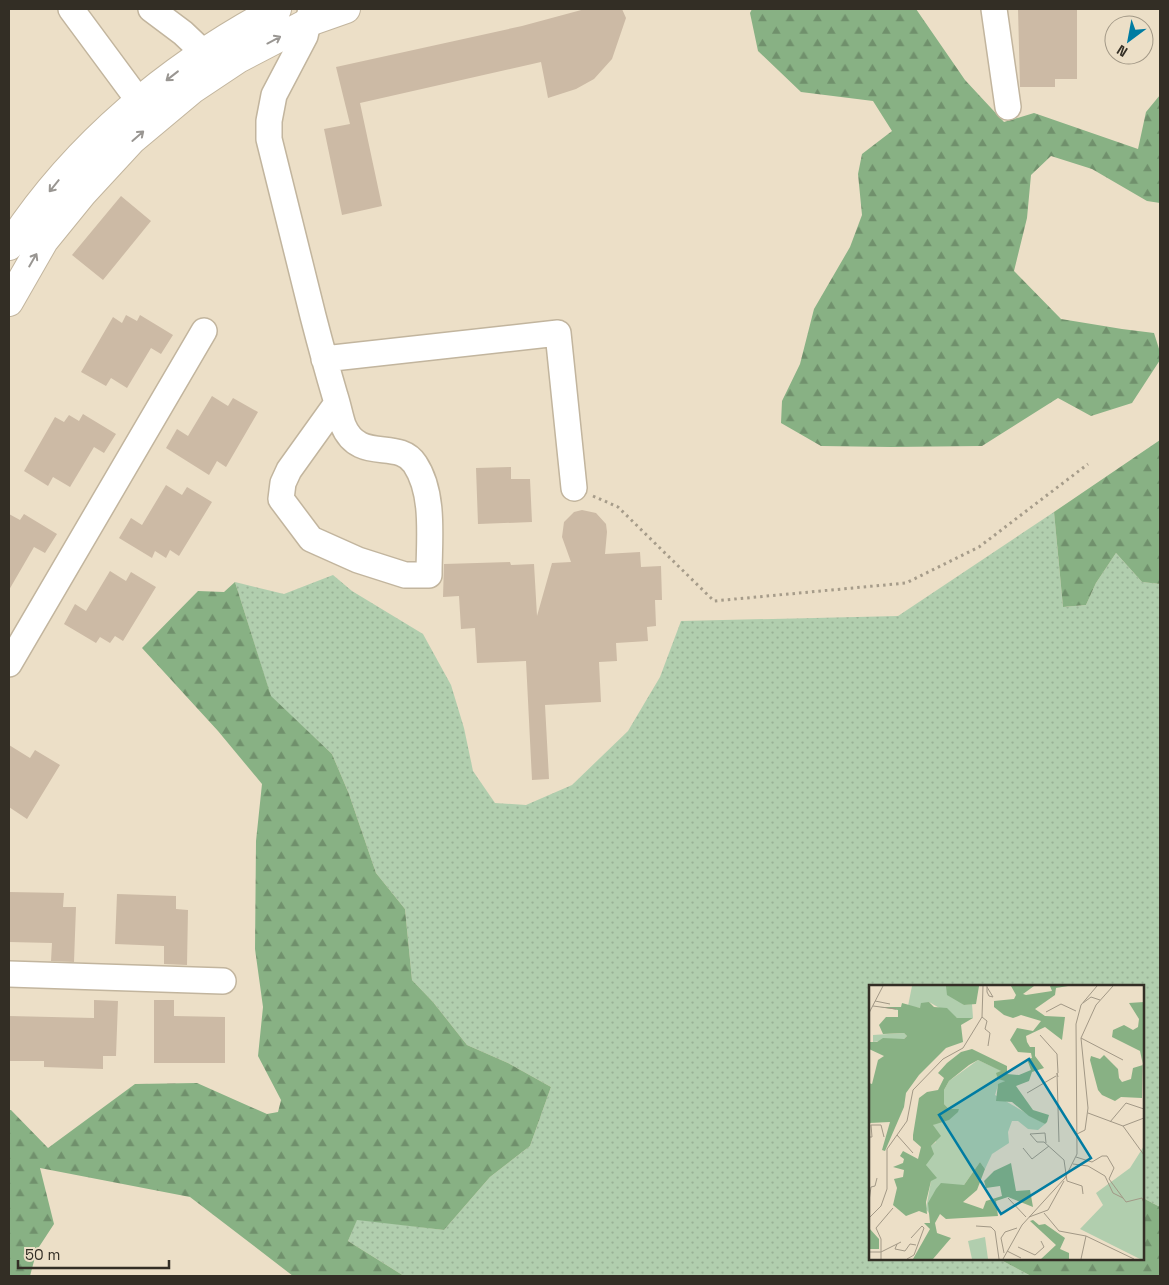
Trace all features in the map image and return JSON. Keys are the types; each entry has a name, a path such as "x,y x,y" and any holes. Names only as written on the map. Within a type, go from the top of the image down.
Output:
{"main road":[{"path":"9,302 44,240 83,193 132,140 193,89 238,59 310,15 346,9"},
{"path":"9,246 22,225 63,174 115,120 203,52 267,14"}],"street":[{"path":"71,9 139,101"},
{"path":"151,9 183,32 203,52"},
{"path":"994,9 1008,107"},
{"path":"310,15 305,36 274,94 269,121 269,139 324,360 344,426 353,441 368,448 401,452 414,462 423,478 429,499 430,574 405,575 358,560 311,539 281,499 283,483 289,470 337,403"},
{"path":"9,664 204,331"},
{"path":"324,360 558,333 574,488"},
{"path":"9,974 223,982"}],"path":[{"path":"574,488 618,507 714,601 906,583 979,546 1088,464"}],"green space":[{"path":"752,9 916,9 965,80 1004,122 1034,113 1138,149 1146,112 1160,95 1160,203 1147,201 1092,169 1051,156 1031,175 1027,218 1014,271 1061,319 1154,333 1160,352 1160,360 1132,403 1091,416 1058,398 982,446 821,446 781,423 782,401 800,364 814,309 850,247 862,215 858,174 862,154 892,131 873,101 801,92 758,51 750,13"},
{"path":"1160,440 1160,584 1142,582 1116,553 1096,583 1086,605 1063,607 1054,512"},
{"path":"1054,512 1063,607 1086,605 1096,583 1116,553 1142,582 1160,584 1160,1207 1144,1199 1144,985 869,985 869,1260 1001,1260 1031,1276 404,1276 348,1241 357,1219 444,1230 490,1177 530,1146 551,1087 508,1063 467,1045 433,1002 412,980 405,909 376,873 349,794 332,754 271,697 235,582 284,594 333,575 352,591 423,634 451,685 464,728 473,771 495,803 526,805 572,785 628,731 660,677 681,621 898,616"},
{"path":"235,582 271,696 332,754 349,794 376,873 405,909 412,980 433,1002 467,1045 508,1063 551,1087 530,1146 490,1177 444,1230 357,1220 348,1241 404,1276 293,1276 190,1197 40,1168 54,1224 37,1250 30,1276 9,1276 9,1110 48,1148 135,1084 197,1083 267,1114 278,1112 281,1100 258,1056 263,1007 255,949 256,841 262,784 218,731 142,648 198,591 224,592"},
{"path":"1144,1199 1160,1207 1160,1276 1031,1276 1001,1260 1144,1260"}],"building":[{"path":"585,9 622,9 626,18 612,59 594,79 576,89 548,98 541,62 360,103 382,206 342,215 324,129 350,124 336,67 522,26"},
{"path":"1018,9 1077,9 1077,79 1055,79 1055,87 1020,87"},
{"path":"121,196 151,221 103,280 72,255"},
{"path":"126,315 137,321 140,315 173,335 161,354 151,348 127,388 111,378 106,386 81,372 113,317 122,323"},
{"path":"212,396 228,406 233,398 258,412 226,467 217,461 209,475 166,448 177,429 188,436"},
{"path":"83,414 116,434 104,453 94,447 70,487 53,477 48,486 24,471 55,417 64,422 69,415 79,421"},
{"path":"511,467 511,479 530,479 532,522 478,524 476,468"},
{"path":"166,485 182,495 187,487 212,502 179,556 170,550 166,558 155,551 152,558 119,538 131,518 142,525"},
{"path":"582,510 596,513 606,524 605,554 640,552 641,567 661,566 662,600 655,600 656,626 647,627 648,641 616,643 617,661 599,662 601,702 545,705 549,779 532,780 526,661 477,663 475,628 461,629 459,596 443,597 444,564 510,562 511,565 534,564 537,616 552,563 571,562 562,537 564,522 574,512"},
{"path":"9,514 20,520 24,514 57,534 45,553 34,547 9,590"},
{"path":"110,571 126,581 131,572 156,587 123,641 115,636 110,643 100,637 96,643 64,624 75,604 86,611"},
{"path":"9,745 30,758 35,750 60,765 27,819 9,807"},
{"path":"9,892 64,893 63,907 76,907 74,962 51,961 52,943 9,942"},
{"path":"117,894 176,896 176,909 188,910 187,965 164,964 164,946 115,944"},
{"path":"94,1000 118,1001 116,1056 103,1056 103,1069 44,1067 44,1061 9,1061 9,1016 94,1018"},
{"path":"154,1000 174,1000 174,1016 225,1017 225,1063 154,1063"}]}
